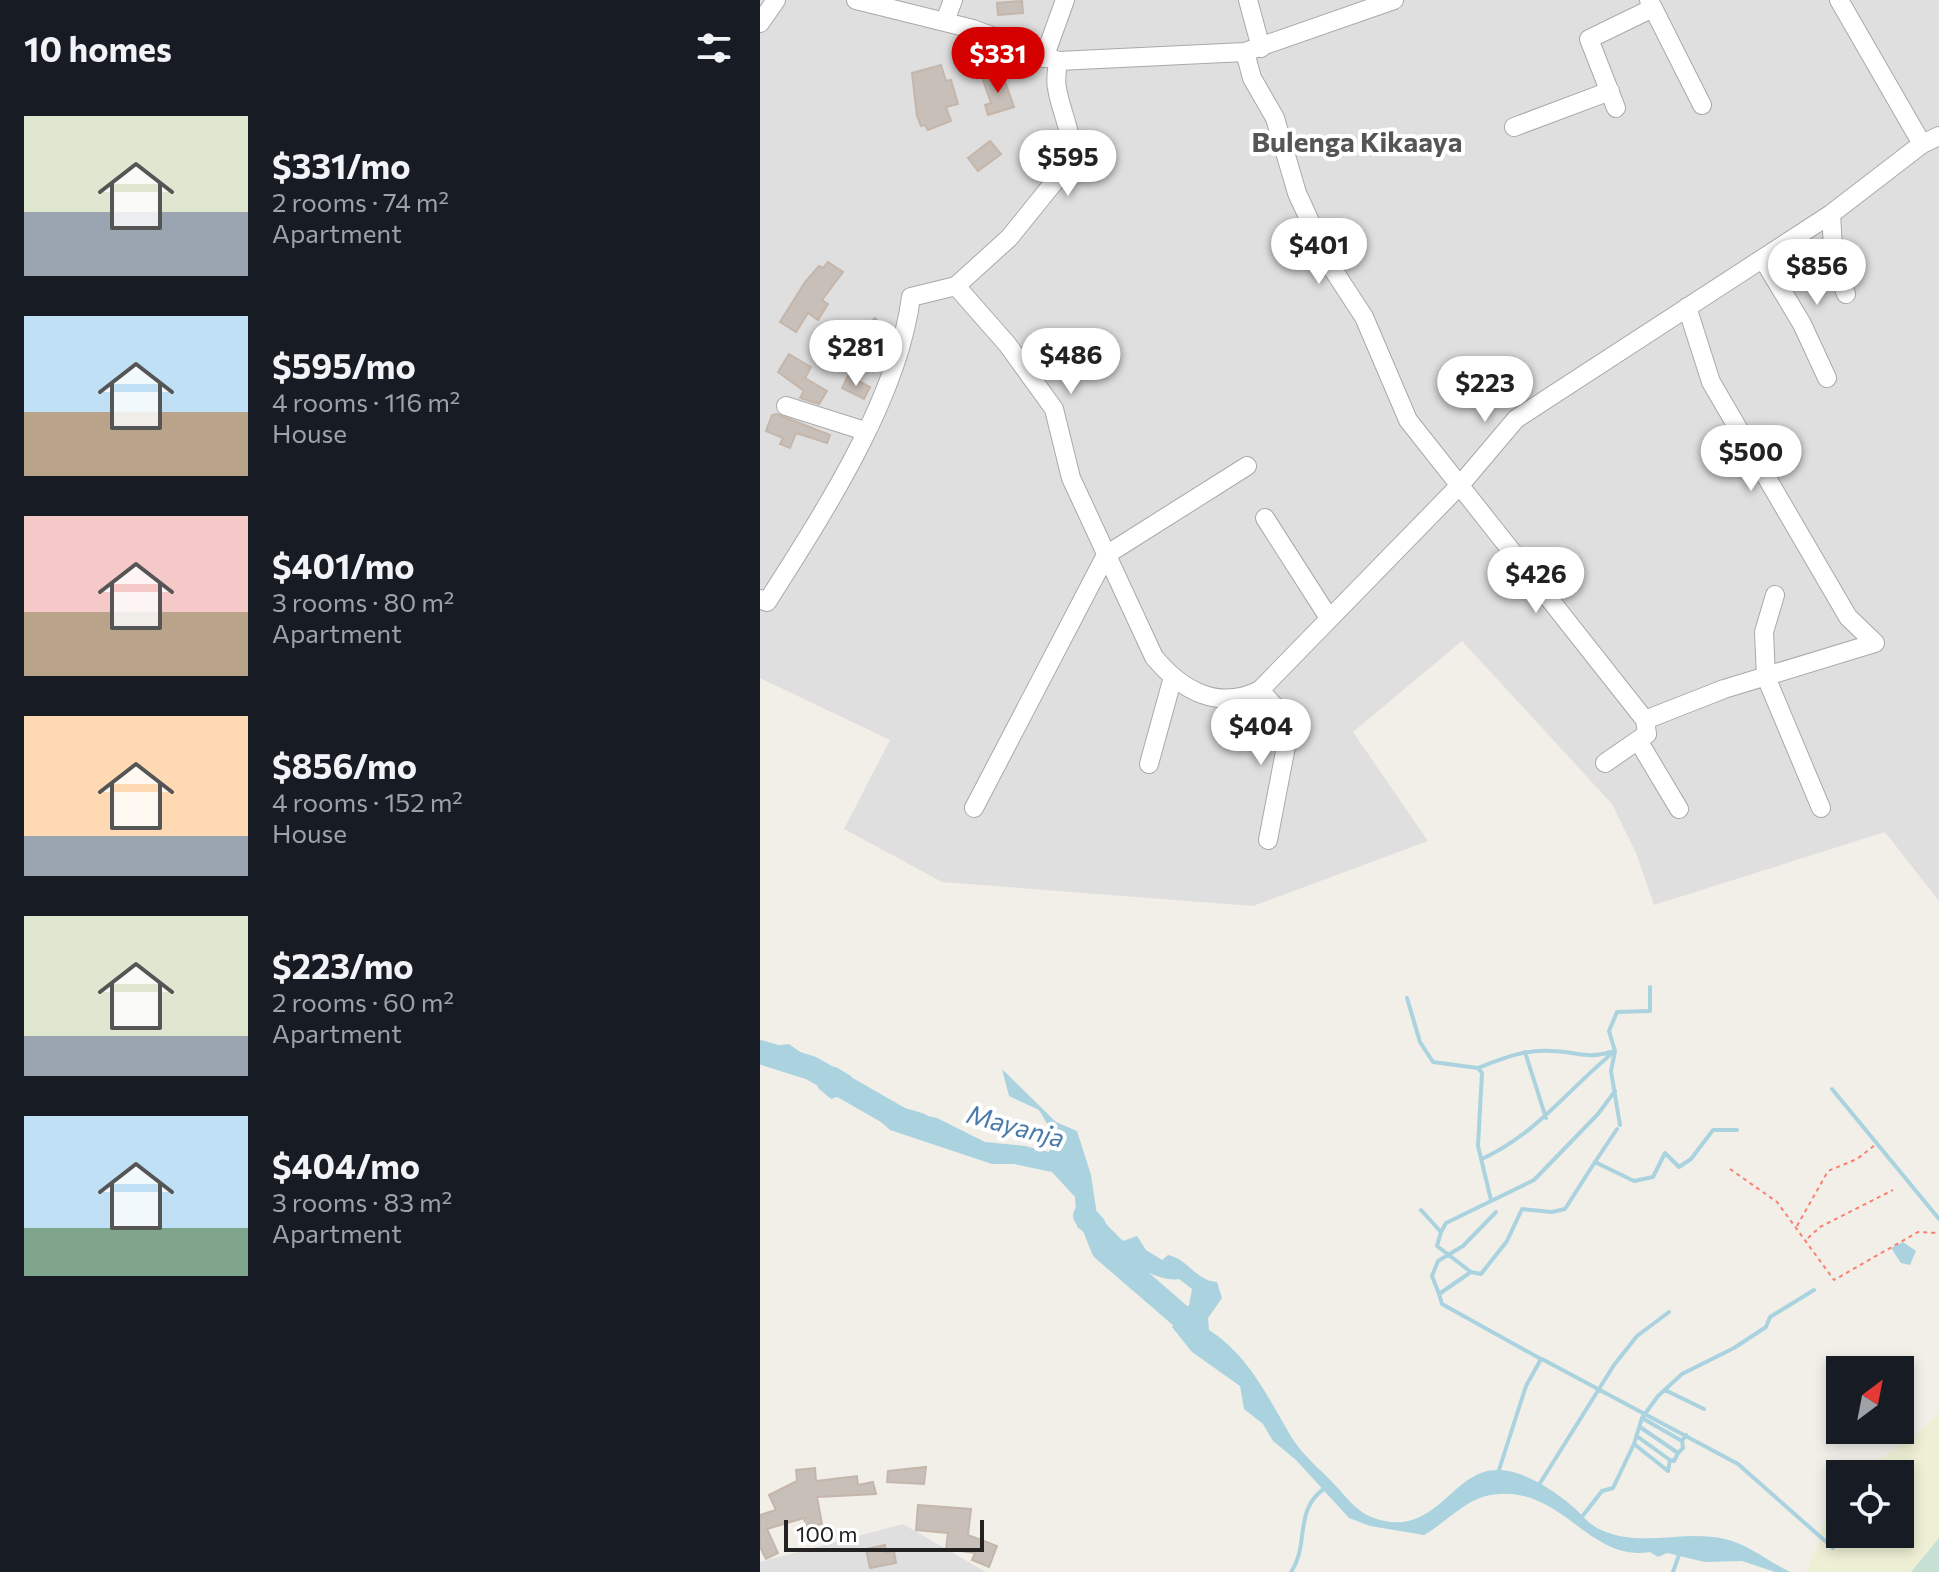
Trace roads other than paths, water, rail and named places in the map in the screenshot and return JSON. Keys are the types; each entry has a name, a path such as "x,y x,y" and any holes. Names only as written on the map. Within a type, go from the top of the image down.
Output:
{"street":[{"path":"760,23 776,0"},
{"path":"945,21 953,0"},
{"path":"760,599 767,602 822,514 865,431 906,336 911,297 956,286 1009,238 1068,165 1072,153 1070,132 1051,60 1065,0"},
{"path":"1248,0 1253,50 1252,78 1275,118 1297,193 1330,265 1364,317 1408,420 1645,720 1647,734 1605,763"},
{"path":"865,2 945,21 1051,60 1253,50 1394,0"},
{"path":"956,286 1007,344 1054,409 1071,478 1154,657 1173,677 1212,700 1260,690 1461,484 1516,419 1831,214 1930,140 1839,0"},
{"path":"1514,127 1613,99 1589,39 1651,4 1702,105"},
{"path":"1831,214 1834,263 1846,294"},
{"path":"1763,259 1802,324 1827,378"},
{"path":"1645,720 1724,689 1875,643 1848,617 1711,382 1687,307"},
{"path":"786,406 865,431"},
{"path":"974,808 1106,555 1247,466"},
{"path":"1265,518 1329,618"},
{"path":"1775,595 1764,632 1766,677 1821,808"},
{"path":"1149,764 1173,677"},
{"path":"1260,690 1286,719 1288,736 1268,840"},
{"path":"1639,742 1679,809"}],"water":[{"path":"789,1044 818,1065 836,1067 851,1076 866,1104 881,1113 909,1112 937,1118 985,1142 1049,1152 1055,1137 1039,1110 1009,1096 1002,1069 1056,1122 1077,1131 1091,1175 1097,1215 1123,1241 1137,1236 1146,1250 1162,1260 1168,1255 1175,1257 1203,1278 1217,1282 1222,1298 1208,1318 1209,1330 1245,1363 1293,1440 1362,1512 1395,1522 1413,1520 1481,1473 1506,1471 1547,1487 1595,1527 1615,1535 1630,1538 1694,1536 1725,1539 1750,1549 1790,1572 1775,1572 1742,1561 1705,1562 1667,1553 1658,1557 1650,1552 1628,1552 1608,1546 1534,1499 1511,1494 1478,1499 1424,1535 1370,1526 1349,1518 1296,1460 1273,1441 1263,1424 1244,1409 1240,1386 1192,1352 1172,1327 1189,1305 1192,1289 1179,1279 1168,1279 1141,1269 1077,1227 1075,1197 1052,1172 1014,1164 992,1164 890,1130 849,1093 831,1099 818,1088 816,1080 785,1055 760,1059 763,1047"},
{"path":"1903,1242 1916,1251 1910,1265 1901,1263 1891,1248"}],"waterway":[{"path":"1620,1125 1611,1071 1615,1051 1609,1031 1617,1012 1650,1011 1650,987"},
{"path":"1407,998 1420,1042 1433,1062 1478,1068 1482,1073 1478,1146 1491,1200"},
{"path":"1478,1068 1533,1051 1589,1055 1615,1051 1520,1136 1482,1159"},
{"name":"Mayanja","path":"760,1052 811,1068 900,1119 920,1125"},
{"path":"1525,1052 1546,1118"},
{"path":"1832,1089 1939,1219"},
{"path":"1441,1232 1446,1223 1534,1180 1598,1114 1615,1091"},
{"path":"1595,1162 1617,1129"},
{"path":"1498,1473 1526,1386 1541,1359 1442,1304 1439,1294 1471,1272 1481,1274 1507,1241 1522,1209 1552,1212 1565,1209 1595,1162 1634,1181 1653,1177 1665,1153 1679,1167 1691,1159 1713,1130 1737,1130"},
{"path":"1421,1210 1441,1232 1437,1246 1471,1272"},
{"path":"1439,1294 1432,1276 1438,1261 1463,1246 1496,1212"},
{"name":"Mayanja","path":"1085,1216 1094,1226 1103,1249 1191,1325 1199,1339"},
{"path":"1581,1518 1602,1491 1613,1488 1634,1444 1642,1418 1658,1396 1682,1374 1734,1348 1766,1327 1770,1317 1814,1290"},
{"path":"1537,1488 1614,1365 1637,1336 1669,1312"},
{"path":"1542,1359 1738,1464 1826,1542"},
{"path":"1665,1390 1704,1409"},
{"path":"1642,1418 1682,1441 1686,1435"},
{"path":"1640,1427 1678,1453 1683,1448 1682,1441"},
{"path":"1638,1437 1670,1460 1674,1461 1678,1453"},
{"path":"1634,1444 1668,1471 1670,1460"},
{"path":"1291,1572 1297,1561 1309,1506 1325,1488"},
{"path":"1673,1572 1680,1552"}],"district":[{"name":"Bulenga Kikaaya","path":"1357,141"}]}
